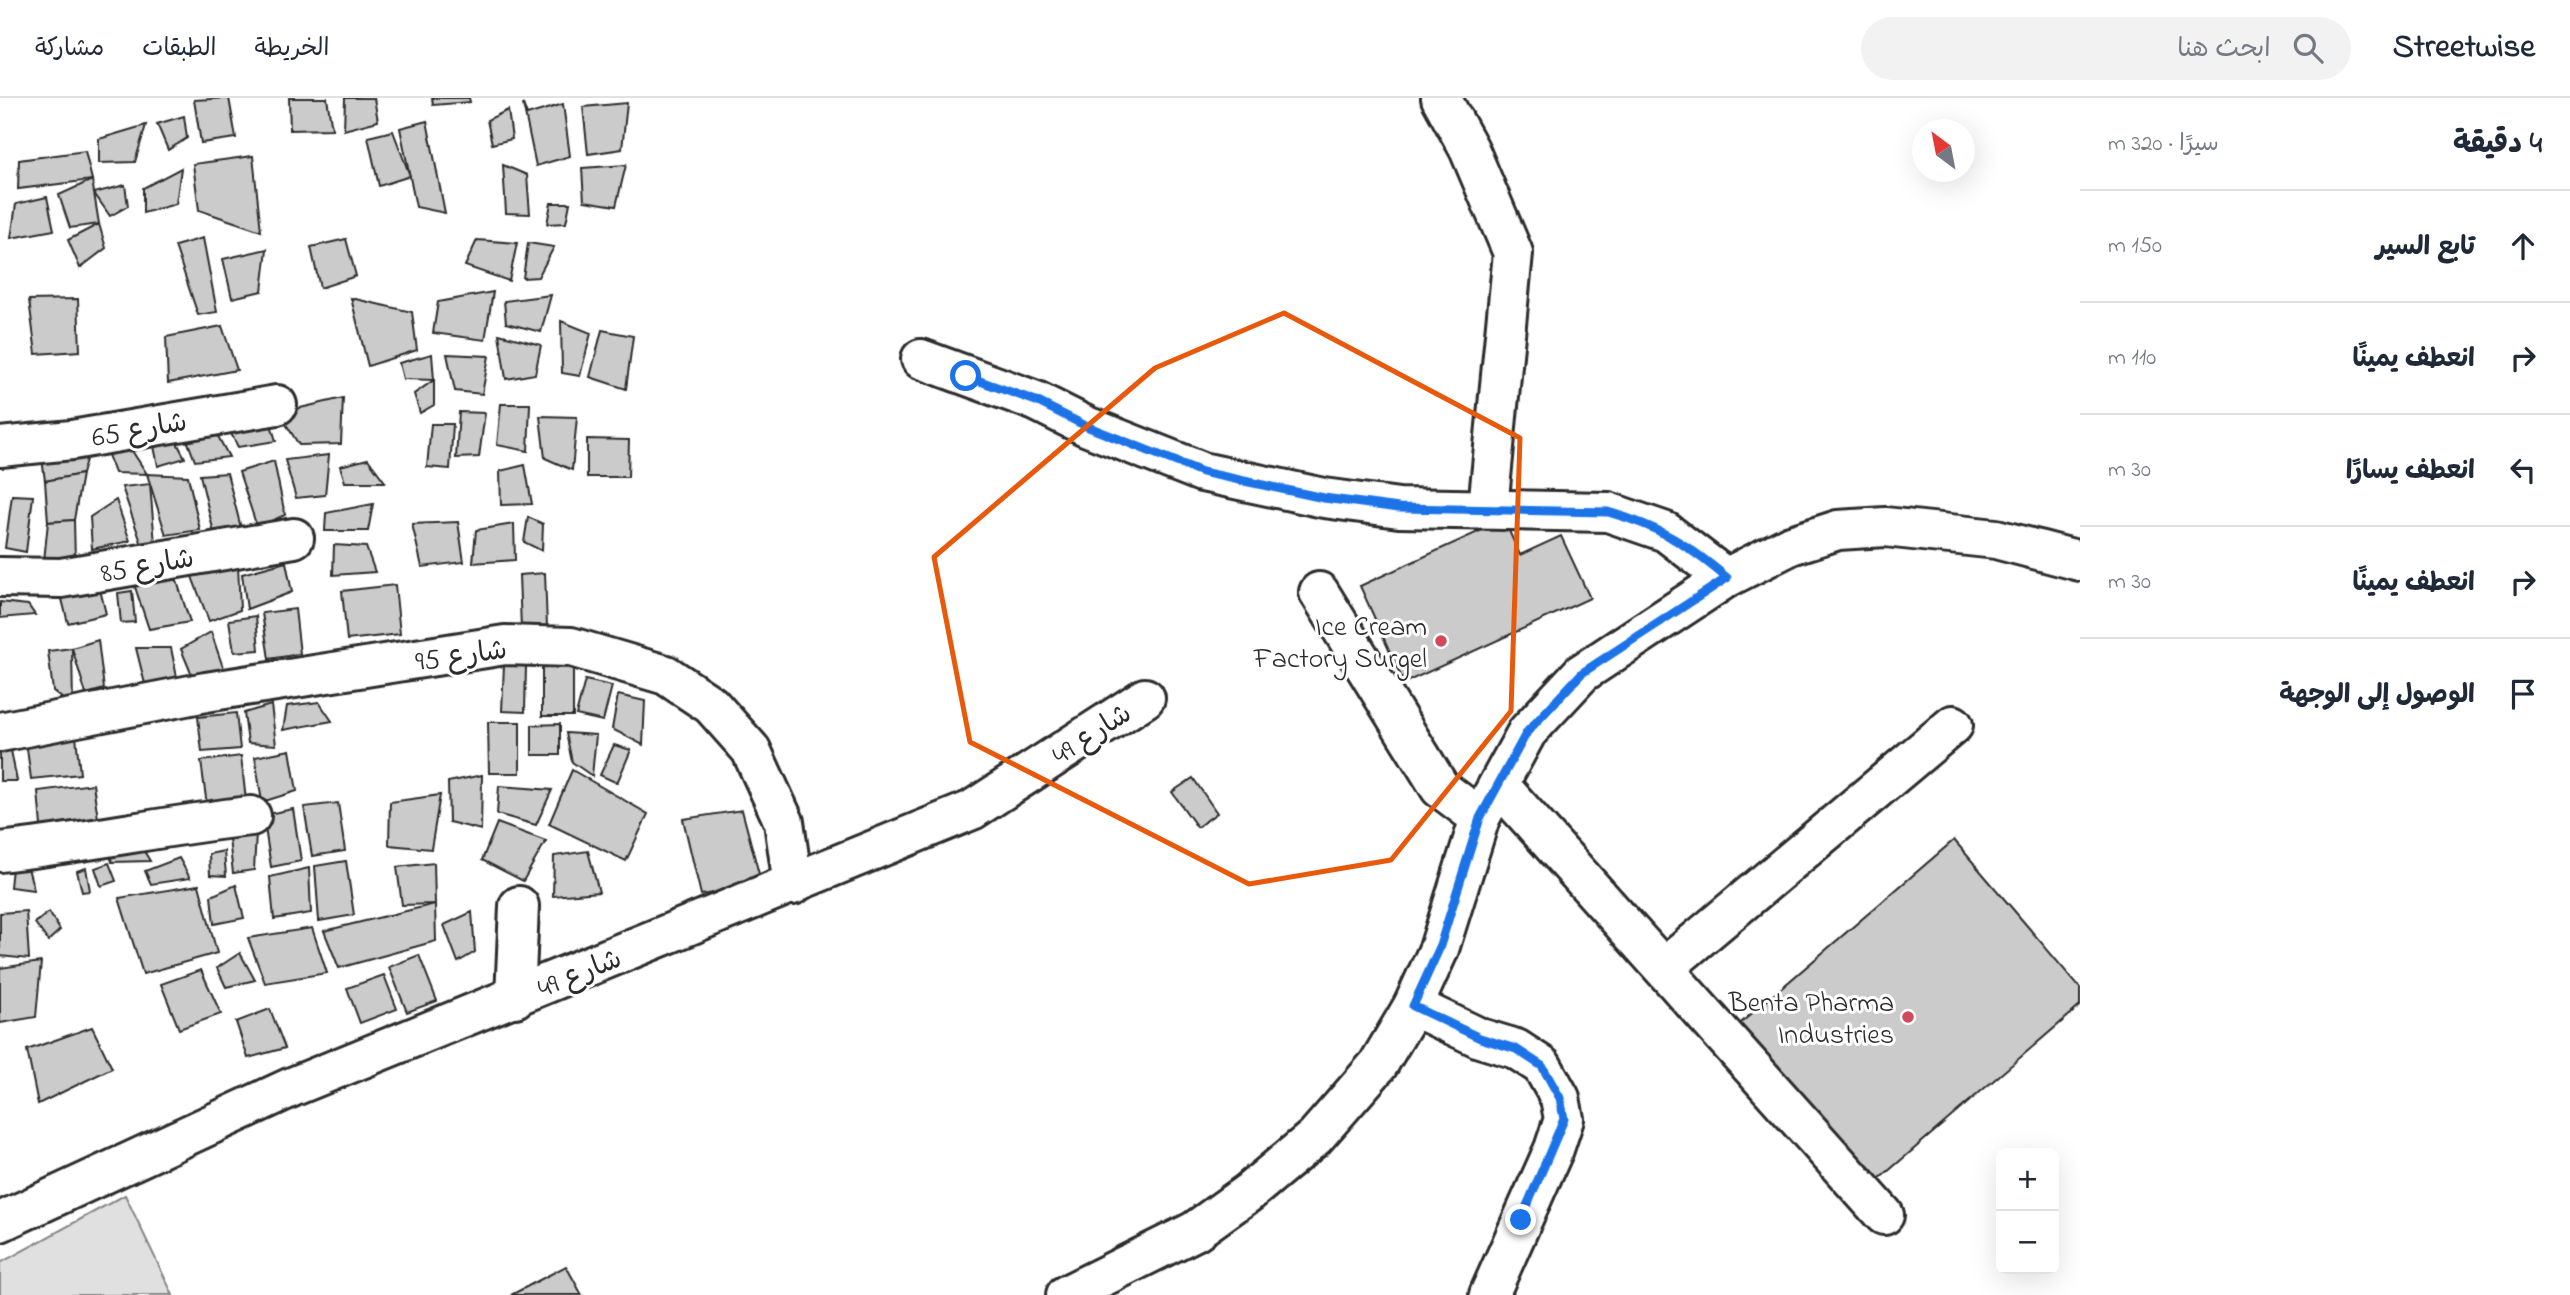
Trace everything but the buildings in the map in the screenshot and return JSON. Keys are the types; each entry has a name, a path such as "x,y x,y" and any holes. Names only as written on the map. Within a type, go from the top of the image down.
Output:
{"street":[{"path":"1441,98 1469,149 1513,253 1488,508"},
{"path":"921,359 1036,401 1086,426 1202,472 1324,498 1399,508 1608,512 1666,532 1727,578"},
{"name":"شارع 65","path":"0,447 72,440 277,405"},
{"path":"1066,1295 1195,1231 1248,1193 1306,1145 1378,1065 1413,1006 1439,949 1480,818 1527,732 1582,673 1727,578 1791,545 1838,530 1885,527 1996,539 2080,561"},
{"name":"شارع 85","path":"0,577 61,578 294,538"},
{"path":"1319,592 1440,788 1480,818"},
{"name":"شارع 95","path":"0,733 206,692 505,645 571,647 666,675 710,705 751,750 784,822 793,885"},
{"name":"شارع 49","path":"0,1222 292,1087 515,999 972,810 1144,698"},
{"path":"1665,967 1953,725"},
{"path":"1499,785 1665,967 1884,1215"},
{"path":"0,852 76,844 150,828 251,816"},
{"path":"515,999 519,906"},
{"path":"1413,1006 1480,1038 1516,1049 1542,1066 1560,1098 1564,1119 1554,1149 1489,1295"}],"highlighted area":[{"path":"1284,313 1520,438 1511,711 1391,860 1249,884 970,742 934,557 1155,368"}],"shaded area":[{"path":"125,1195 173,1295 0,1295 0,1263"}],"place":[{"name":"Ice Cream Factory Surgel","path":"1441,641"},
{"name":"Benta Pharma Industries","path":"1908,1017"}],"route":[{"path":"966,376 1036,401 1086,426 1202,472 1324,498 1399,508 1608,512 1666,532 1696,551 1727,578 1642,631 1582,673 1527,732 1480,818 1439,949 1413,1006 1480,1038 1516,1049 1542,1066 1560,1098 1564,1119 1554,1149 1521,1220"}]}
